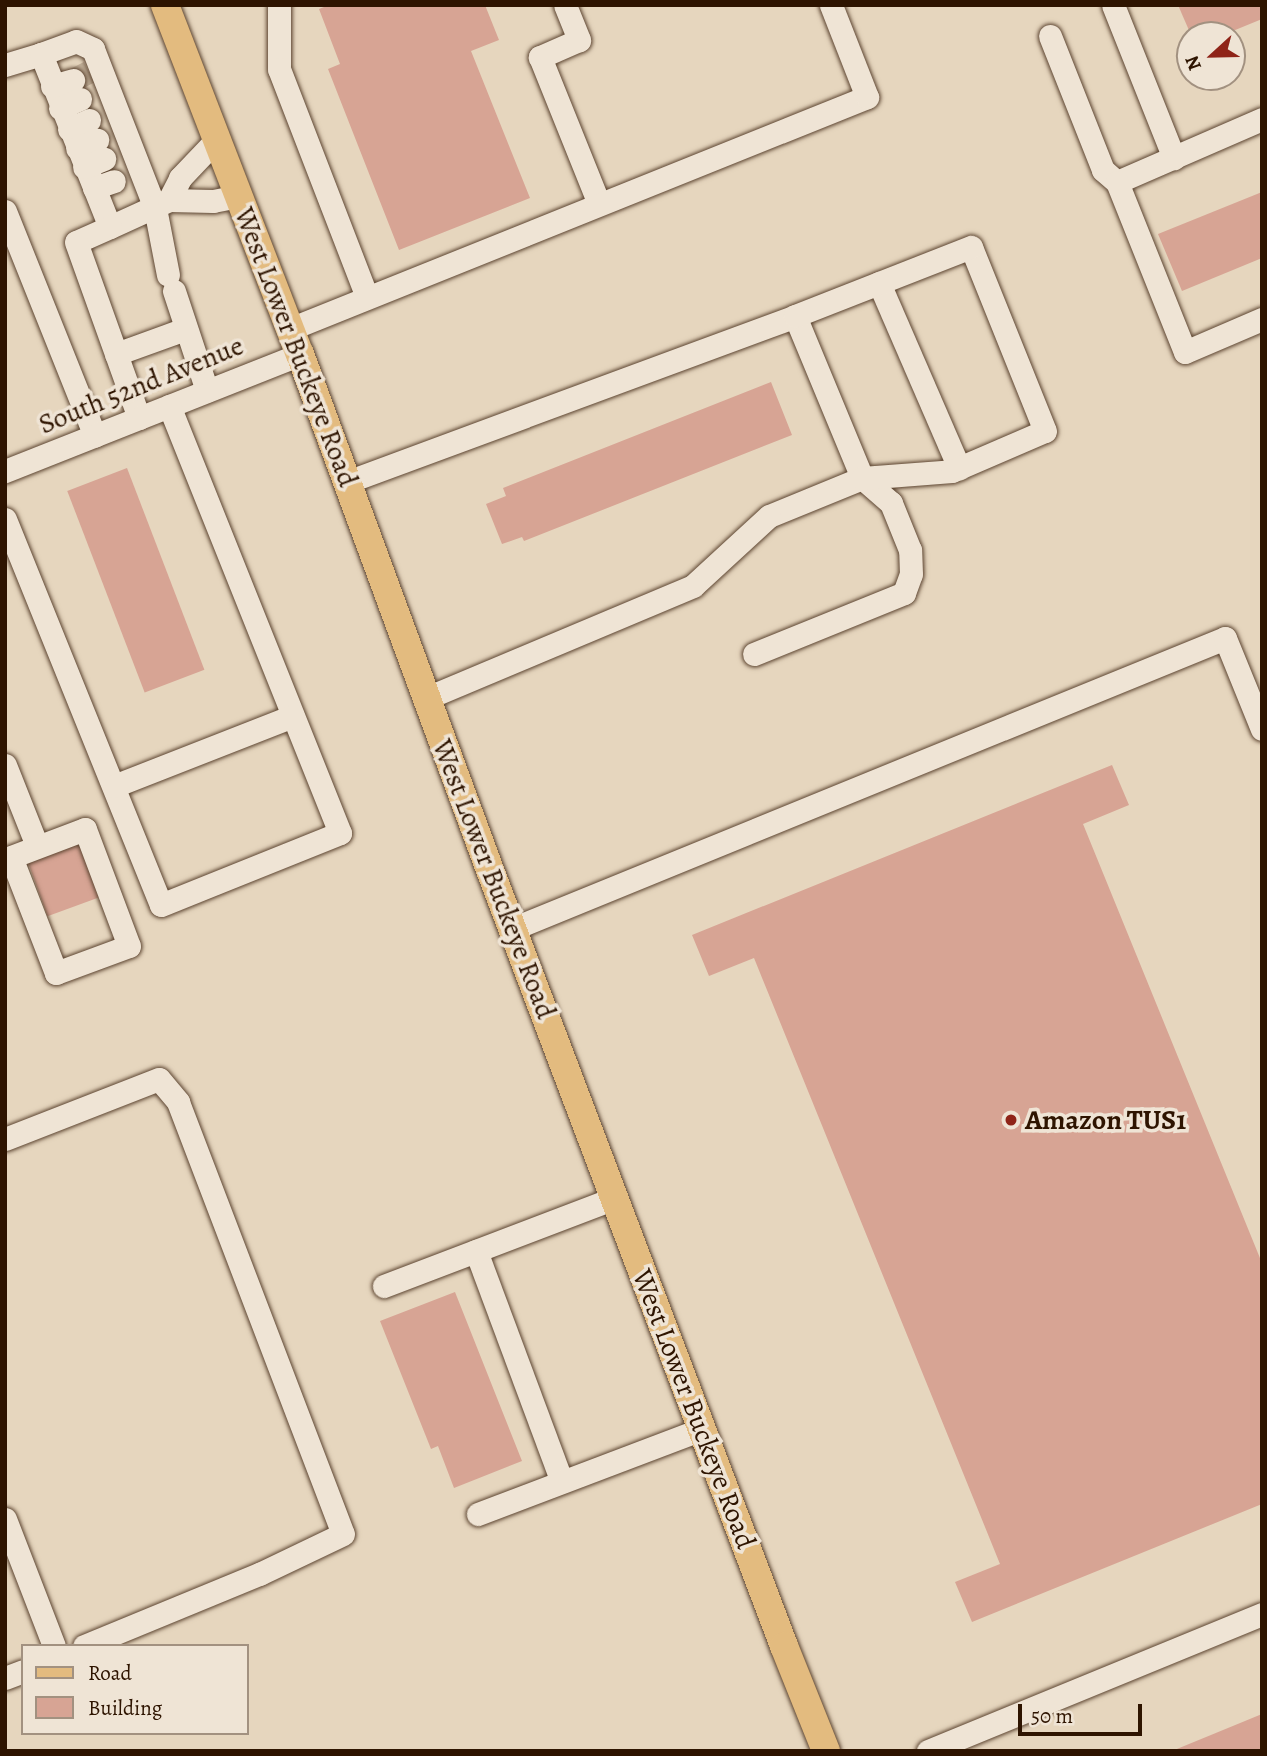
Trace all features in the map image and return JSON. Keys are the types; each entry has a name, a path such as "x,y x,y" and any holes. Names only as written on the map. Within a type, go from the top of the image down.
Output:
{"main road":[{"name":"West Lower Buckeye Road","path":"165,5 295,342 512,929 826,1751"}],"street":[{"path":"279,5 279,69 367,297"},
{"path":"565,5 579,40 540,57 599,204"},
{"name":"South 52nd Avenue","path":"5,471 207,391 295,342 367,297 867,97 831,5"},
{"path":"1113,5 1174,158"},
{"path":"1050,36 1103,170 1117,182 1185,352 1262,319"},
{"path":"5,65 76,41 93,49 95,117 120,178 162,204"},
{"path":"41,54 95,117 120,178 110,227"},
{"path":"1117,182 1262,119"},
{"path":"207,391 171,283 162,204 180,178 217,139"},
{"path":"139,418 76,242 162,204 214,201 239,196"},
{"path":"5,211 95,436"},
{"path":"347,482 795,316 971,247 1045,431 952,471 862,478 769,516 693,586 426,698"},
{"path":"879,283 959,468"},
{"path":"754,654 904,593 911,574 910,550 891,503 862,478 795,316"},
{"path":"116,354 185,328"},
{"path":"5,519 162,905 340,833 169,406"},
{"path":"512,929 1225,638 1262,729"},
{"path":"114,786 293,716"},
{"path":"5,765 37,846"},
{"path":"85,829 129,946 56,973 11,857 37,846 85,829"},
{"path":"5,1139 159,1079 178,1102 343,1534 259,1574 89,1644"},
{"path":"384,1286 614,1198"},
{"path":"476,1251 562,1482"},
{"path":"478,1514 702,1429"},
{"path":"5,1519 53,1644"},
{"path":"928,1751 1262,1614"}],"building":[{"path":"329,5 485,5 499,40 471,51 530,198 399,250 328,69 340,64 319,9"},
{"path":"1178,5 1262,5 1262,19 1246,26 1246,21 1185,21"},
{"path":"1262,192 1262,258 1182,291 1158,234"},
{"path":"771,382 792,435 524,541 522,537 502,544 486,504 506,496 503,488"},
{"path":"127,468 204,670 145,693 67,491"},
{"name":"Amazon TUS1","path":"1112,765 1129,805 1083,824 1262,1263 1262,1504 972,1622 955,1582 1000,1564 754,958 709,976 692,935"},
{"path":"84,838 105,895 48,916 27,859"},
{"path":"455,1292 522,1461 454,1488 438,1446 431,1449 380,1321"},
{"path":"1262,1714 1262,1751 1172,1751"}],"tunnel":[{"path":"73,80 89,72"}],"place":[{"name":"Amazon TUS1","path":"1011,1120"}]}
